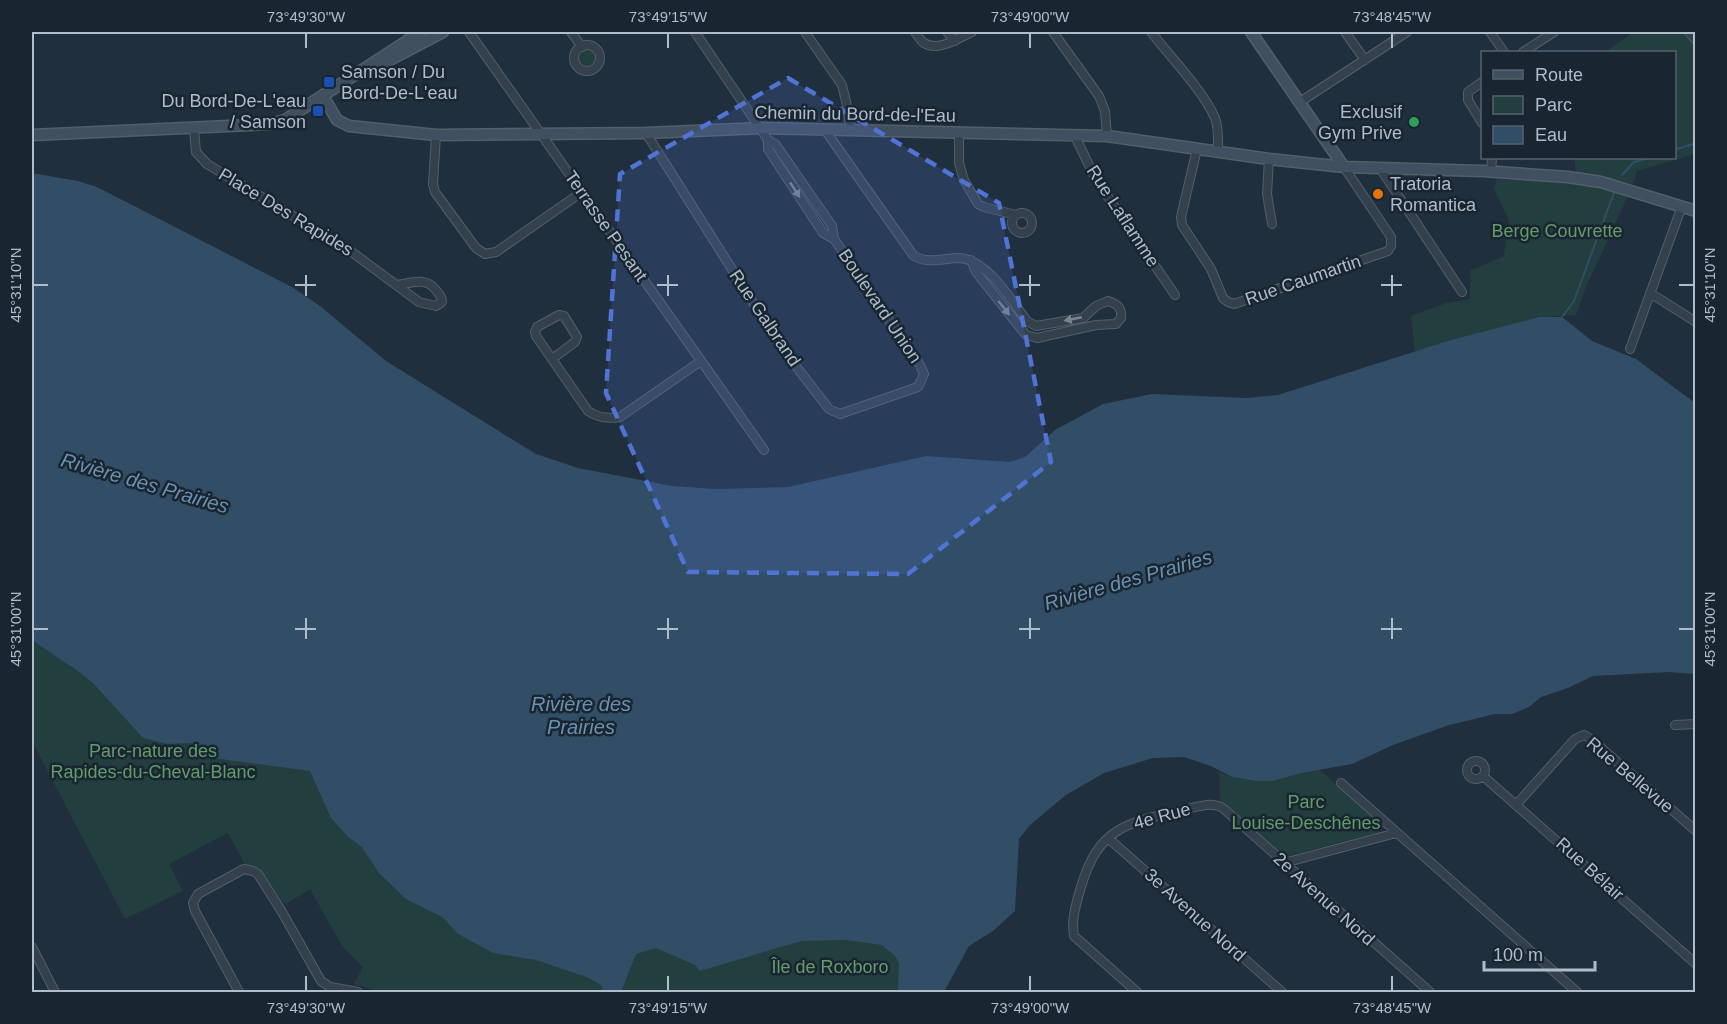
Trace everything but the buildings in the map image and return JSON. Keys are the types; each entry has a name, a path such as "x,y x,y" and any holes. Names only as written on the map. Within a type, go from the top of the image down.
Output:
{"street":[{"path":"32,135 270,124 285,120 421,32"},
{"path":"323,96 443,32"},
{"name":"Terrasse Pesant","path":"469,32 764,450"},
{"path":"571,32 582,47"},
{"name":"Boulevard Union","path":"695,32 768,140 776,145 832,226 834,239 920,364 924,374"},
{"path":"805,32 842,85 851,131"},
{"path":"915,32 924,43 936,46 955,41 972,32"},
{"path":"946,32 955,41"},
{"path":"1053,32 1099,96 1105,111 1107,136"},
{"path":"1150,32 1204,99 1215,118 1218,151"},
{"path":"1251,32 1344,167"},
{"path":"1345,32 1365,60"},
{"path":"1300,102 1407,32"},
{"path":"1490,32 1503,51"},
{"path":"1525,51 1554,32"},
{"path":"1689,32 1695,40"},
{"path":"1481,83 1468,92 1468,100 1481,121"},
{"name":"Chemin du Bord-de-l'Eau","path":"323,96 338,120 349,126 436,135 646,133 762,128 1107,136 1344,167 1568,177 1601,182 1695,211"},
{"name":"Place Des Rapides","path":"194,129 196,152 207,164 349,250 419,302 435,306 442,302 441,296 429,282 397,285"},
{"path":"825,130 913,255 920,260 959,258 971,260 983,267 1028,321 1036,326 1083,318 1096,306 1108,301 1118,304 1122,311 1121,318 1116,324 1096,325 1033,338 1026,335 976,272 971,260"},
{"name":"Rue Galbrand","path":"646,133 781,347 829,409 840,414 918,387 924,374"},
{"path":"959,133 959,163 964,180 978,204 1016,214"},
{"path":"436,135 433,184 435,192 476,248 485,254 496,252 582,192"},
{"name":"Rue Laflamme","path":"1075,136 1095,178 1175,296"},
{"name":"Rue Caumartin","path":"1197,149 1180,217 1182,225 1211,269 1223,298 1234,304 1388,251 1391,246 1391,237 1344,167"},
{"path":"1269,159 1267,194 1272,224"},
{"path":"1491,172 1492,159"},
{"path":"1380,168 1462,291"},
{"path":"1630,349 1682,206"},
{"path":"1650,293 1695,322"},
{"path":"552,360 575,342 577,337 564,316 559,315 537,327 535,332 552,360 588,411 594,416 608,419 620,417 701,361"},
{"path":"1033,338 1036,326"},
{"path":"1675,725 1695,724"},
{"name":"Rue Bellevue","path":"1516,805 1575,739 1584,735 1695,831"},
{"name":"Rue Bélair","path":"1483,776 1695,964"},
{"path":"1341,783 1577,993"},
{"name":"4e Rue","path":"1137,993 1074,936 1072,922 1087,866 1099,847 1108,838 1134,822 1208,805 1219,806"},
{"name":"2e Avenue Nord","path":"1219,806 1430,993"},
{"path":"1284,863 1396,832"},
{"name":"3e Avenue Nord","path":"1108,838 1282,993"},
{"path":"239,993 195,911 193,902 201,892 244,869 258,874 266,890 279,906 321,981 330,987 358,993"},
{"path":"32,947 55,993"}],"highlighted area":[{"path":"788,78 999,203 1051,462 908,574 688,572 606,393 620,174"}],"green space":[{"path":"1634,32 1695,32 1695,154 1637,171 1633,184 1576,173 1574,159 1676,159 1676,51 1606,51"},
{"path":"587,45 596,49 600,58 596,67 587,71 578,67 574,58 578,49"},
{"name":"Berge Couvrette","path":"1497,179 1575,182 1628,196 1586,287 1576,315 1539,317 1415,352 1411,316 1446,303 1470,299 1470,271 1504,256 1509,220 1494,189"},
{"name":"Parc-nature des Rapides-du-Cheval-Blanc","path":"32,593 916,909 916,992 381,992 354,984 363,967 342,946 310,889 285,905 258,868 245,865 228,833 169,864 183,891 125,919 32,741"},
{"name":"Parc Louise-Deschênes","path":"1319,769 1379,823 1381,828 1379,832 1285,857 1220,802 1219,772 1259,781"}],"water":[{"name":"Rivière des Prairies","path":"32,173 78,181 97,187 292,287 320,306 386,361 536,454 578,468 672,486 716,489 788,487 926,456 1010,462 1025,457 1055,430 1103,404 1152,394 1247,398 1278,395 1451,340 1539,317 1562,317 1592,341 1636,359 1695,403 1695,674 1669,672 1593,676 1541,697 1529,707 1512,714 1495,714 1449,725 1393,745 1352,764 1272,781 1232,777 1211,766 1184,757 1153,758 1104,773 1066,795 1030,825 1019,839 1015,911 993,931 969,946 944,992 898,992 899,963 895,956 882,945 846,940 801,941 700,971 695,965 656,948 636,954 621,992 603,992 601,985 589,978 536,960 493,953 458,934 442,917 406,899 379,873 362,847 348,837 331,818 310,771 213,758 191,743 167,744 143,738 93,683 32,640"}],"waterway":[{"path":"1676,149 1696,143"},
{"path":"1622,175 1634,162 1646,159"},
{"path":"1562,317 1574,301 1615,190"}],"place":[{"name":"Samson / Du Bord-De-L'eau","path":"329,82"},
{"name":"Du Bord-De-L'eau / Samson","path":"318,111"},
{"name":"Exclusif Gym Prive","path":"1414,122"},
{"name":"Tratoria Romantica","path":"1378,194"}],"park label":[{"name":"Île de Roxboro","path":"830,967"}]}
